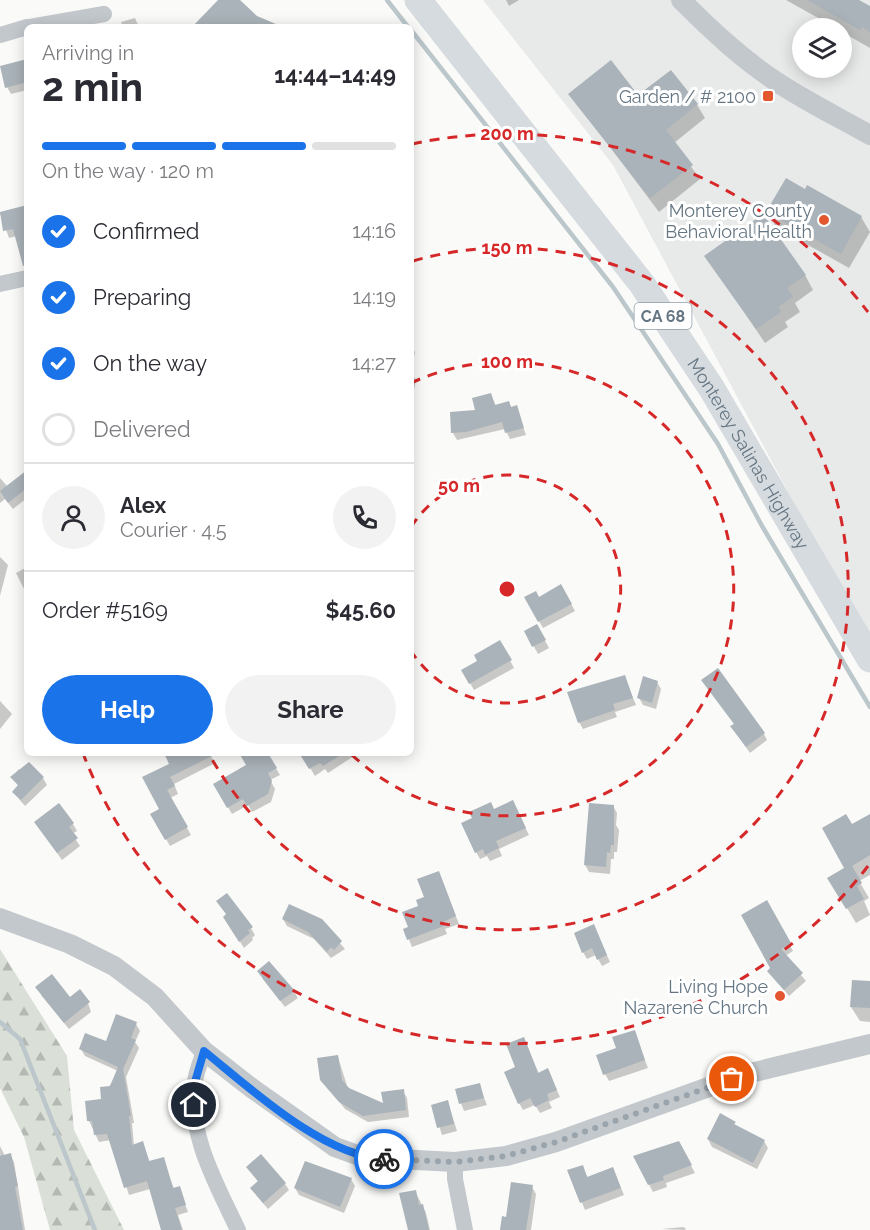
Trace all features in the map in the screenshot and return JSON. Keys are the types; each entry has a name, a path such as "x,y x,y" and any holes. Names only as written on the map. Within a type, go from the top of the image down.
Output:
{"highway":[{"name":"Monterey Salinas Highway","path":"417,0 642,284 712,389 870,659"}],"street":[{"path":"681,0 714,34 761,71 870,135"},
{"path":"46,24 104,14"},
{"path":"0,35 24,28"},
{"path":"0,284 24,279"},
{"path":"0,918 70,944 114,966 155,997 204,1051 253,1089 335,1147 360,1156 455,1162 482,1161 528,1150 742,1075 870,1044"},
{"path":"204,1051 195,1082 197,1129 207,1162 238,1230"},
{"path":"455,1162 455,1179 465,1230"}],"shaded area":[{"path":"483,0 870,0 870,645 613,165"}],"green space":[{"path":"0,949 67,1056 74,1130 124,1230 50,1230 24,1137 0,1088"}],"building":[{"path":"218,0 240,0 257,16 276,24 195,24"},
{"path":"807,0 859,0 870,6 870,32 862,27 860,30 852,25 852,18 839,18"},
{"path":"24,60 24,83 5,88 0,66"},
{"path":"611,60 638,95 671,70 698,104 666,130 693,165 650,198 568,94"},
{"name":"Monterey County Behavioral Health","path":"786,178 805,189 807,185 862,216 841,254 766,212"},
{"path":"24,206 24,266 13,229 3,231 0,212"},
{"path":"763,214 806,275 787,288 793,297 778,307 781,312 756,329 704,256"},
{"path":"491,393 495,405 509,401 511,407 517,405 524,428 505,433 502,422 466,432 451,433 450,412 475,410 472,398"},
{"path":"24,472 24,490 8,503 0,491"},
{"path":"561,584 572,604 538,622 524,597 536,591 539,597"},
{"path":"537,624 546,640 532,647 524,631"},
{"path":"500,640 512,660 469,684 461,670 477,661 474,655"},
{"path":"718,668 765,733 746,747 730,726 734,724 701,680"},
{"path":"625,675 633,698 613,704 615,710 578,723 567,692"},
{"path":"643,676 658,681 652,703 637,698"},
{"path":"165,756 212,756 170,777 175,786 167,790 188,827 165,840 150,814 159,809 142,777 169,764"},
{"path":"241,756 270,756 277,768 268,773 272,781 268,794 247,806 243,799 227,808 213,784 246,765"},
{"path":"301,756 339,756 323,766 320,763 309,769"},
{"path":"29,762 44,777 21,800 12,792 18,785 10,777"},
{"path":"513,800 526,828 496,841 499,848 485,855 483,849 475,853 461,823 472,818 469,812 491,802 494,809"},
{"path":"59,803 74,823 69,827 78,838 57,853 34,822"},
{"path":"589,803 614,805 614,845 611,845 610,853 607,852 606,867 584,865"},
{"path":"846,814 852,824 870,814 870,855 852,866 862,883 857,886 864,899 846,909 827,878 844,868 822,828"},
{"path":"439,871 456,916 443,922 444,926 407,940 403,929 408,927 402,912 418,906 416,900 424,897 417,879"},
{"path":"227,893 253,927 248,930 250,933 239,942 223,917 226,914 216,901"},
{"path":"767,900 791,943 781,949 803,973 784,990 767,971 770,968 741,915"},
{"path":"289,904 322,919 342,941 334,950 331,947 327,952 308,932 282,919"},
{"path":"594,924 607,955 597,960 592,948 582,953 574,933"},
{"path":"269,961 295,991 280,1001 257,971"},
{"path":"52,974 70,997 80,989 90,1002 64,1023 35,987"},
{"path":"852,980 870,981 870,1008 850,1007"},
{"path":"116,1014 137,1022 131,1038 136,1040 123,1069 131,1116 129,1116 132,1145 143,1141 149,1161 164,1157 173,1188 180,1186 186,1205 175,1208 182,1230 161,1230 147,1181 124,1188 107,1134 94,1135 92,1121 87,1121 85,1101 101,1099 100,1087 110,1086 118,1067 79,1049 85,1033 106,1041"},
{"path":"635,1030 645,1060 603,1075 596,1055 616,1048 612,1037"},
{"path":"524,1037 538,1073 548,1068 557,1090 547,1094 549,1100 535,1107 530,1098 518,1104 504,1072 515,1067 506,1044"},
{"path":"338,1055 342,1080 349,1088 383,1103 381,1092 404,1089 406,1110 363,1116 339,1102 320,1080 317,1058"},
{"path":"480,1083 484,1098 459,1104 455,1089"},
{"path":"448,1100 454,1124 437,1128 431,1105"},
{"path":"720,1113 736,1122 734,1124 765,1140 753,1163 707,1139"},
{"path":"679,1141 692,1165 663,1176 664,1180 648,1185 633,1156"},
{"path":"11,1153 18,1186 15,1187 23,1230 0,1230 0,1156"},
{"path":"261,1154 286,1183 263,1203 250,1188 258,1181 246,1167"},
{"path":"305,1161 352,1178 340,1207 294,1188"},
{"path":"583,1165 587,1177 613,1167 621,1188 580,1203 567,1170"},
{"path":"511,1182 533,1185 526,1230 500,1230 502,1216 506,1217"},
{"path":"416,1190 419,1205 423,1204 429,1230 408,1230 399,1193"}],"waterway":[{"path":"387,0 406,24"},
{"path":"414,34 613,287 718,444 762,526 870,707"},
{"path":"0,1022 20,1039 95,1230"}],"way so far":[{"path":"384,1159 455,1162 482,1161 506,1156 556,1142 732,1079"}],"place":[{"name":"Garden / # 2100","path":"768,96"},
{"name":"Monterey County Behavioral Health","path":"824,220"},
{"name":"Living Hope Nazarene Church","path":"780,996"}],"route":[{"path":"194,1105 195,1082 204,1051 335,1147 360,1156 384,1159"}]}
